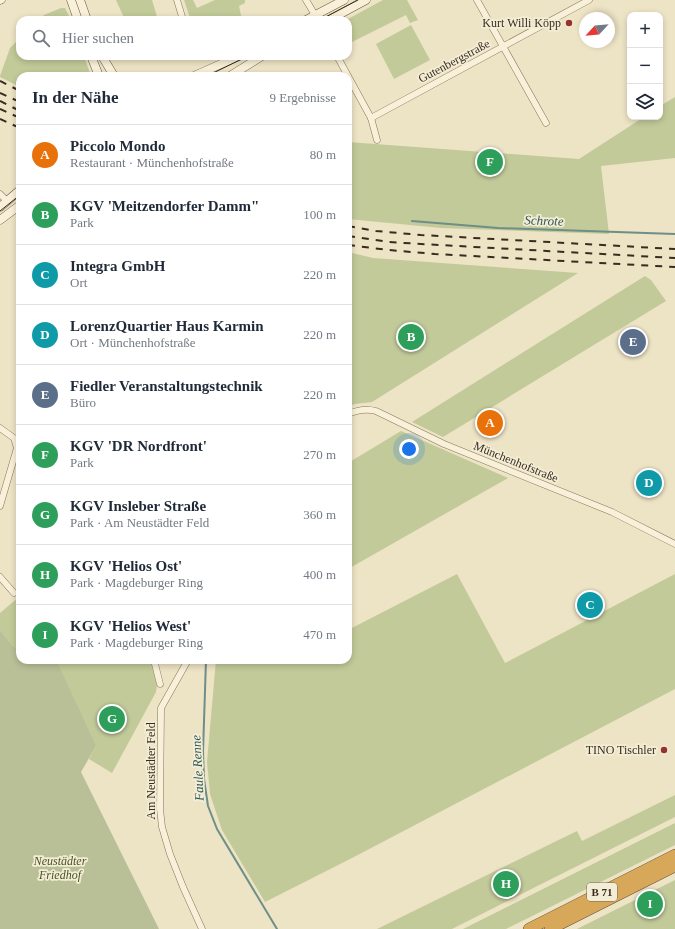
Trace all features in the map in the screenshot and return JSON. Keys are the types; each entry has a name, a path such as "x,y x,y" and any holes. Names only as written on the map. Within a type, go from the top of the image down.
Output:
{"highway":[{"name":"B 71","path":"529,929 675,855"},
{"name":"B 71","path":"550,929 675,866"}],"main road":[{"path":"71,0 77,16"},
{"path":"80,0 86,16"},
{"path":"315,15 344,0"},
{"path":"336,16 366,0"},
{"path":"93,60 97,72"},
{"path":"104,60 112,72"},
{"path":"203,72 231,60"},
{"path":"236,72 256,60"},
{"path":"3,204 16,193"},
{"path":"0,220 16,208"}],"street":[{"path":"177,0 182,16"},
{"path":"306,0 315,15"},
{"path":"477,0 546,123"},
{"name":"Gutenbergstraße","path":"371,118 589,0"},
{"path":"339,60 346,72"},
{"path":"352,83 371,118 377,140"},
{"path":"0,194 3,204"},
{"name":"Münchenhofstraße","path":"352,412 357,410 376,411 444,444 612,512 675,544"},
{"path":"0,428 14,438 16,445"},
{"path":"0,506 16,451"},
{"path":"0,577 14,593"},
{"path":"155,664 160,684"},
{"name":"Am Neustädter Feld","path":"186,664 161,708 160,809 163,833 170,854 202,929"}],"green space":[{"path":"116,0 152,0 157,16 123,16"},
{"path":"184,0 193,0 197,8 215,0 245,0 245,3 239,6 241,16 189,16"},
{"path":"383,0 407,0 418,20 410,23 406,15 352,42 352,17"},
{"path":"61,8 65,8 69,16 43,16"},
{"path":"411,25 430,60 394,79 376,44"},
{"path":"16,42 16,60 85,60 90,72 16,72 16,85 0,77 10,48"},
{"path":"675,97 675,158 601,166 609,234 441,228 352,219 352,142 579,159 639,120 663,120 663,104"},
{"path":"352,253 373,258 578,273 372,402 352,405"},
{"path":"645,276 651,280 666,301 443,437 412,422"},
{"path":"401,431 508,478 352,567 352,461"},
{"path":"457,574 505,663 675,574 675,689 265,902 222,830 210,794 207,762 216,664 352,664 352,628"},
{"path":"16,599 16,648 0,630 0,613"},
{"name":"Neustädter Friedhof","path":"0,630 16,648 16,664 58,664 96,746 81,772 159,929 0,929"},
{"path":"34,664 152,664 157,685 156,692 112,773 89,759 96,746"},
{"path":"675,795 675,817 452,929 377,929 577,831 582,841"},
{"path":"675,823 675,845 506,929 463,929"},
{"path":"675,880 675,929 577,929"}],"waterway":[{"name":"Schrote","path":"412,221 498,228 675,234"},
{"name":"Faule Renne","path":"206,664 203,752 204,779 208,806 217,829 277,929"}],"tram line":[{"path":"328,16 358,0"},
{"path":"215,72 240,60"},
{"path":"0,211 16,198"}],"railway":[{"path":"0,81 16,89"},
{"path":"0,93 16,100"},
{"path":"0,101 16,109"},
{"path":"0,109 16,116"},
{"path":"0,119 16,126"},
{"path":"352,227 376,231 421,235 675,249"},
{"path":"352,237 389,242 675,258"},
{"path":"352,245 435,254 675,267"}],"place":[{"name":"Kurt Willi Köpp","path":"569,23"},
{"name":"KGV 'DR Nordfront'","path":"490,162"},
{"name":"KGV 'Meitzendorfer Damm\"","path":"411,337"},
{"name":"Fiedler Veranstaltungstechnik","path":"633,342"},
{"name":"Piccolo Mondo","path":"490,423"},
{"name":"LorenzQuartier Haus Karmin","path":"649,483"},
{"name":"Integra GmbH","path":"590,605"},
{"name":"KGV Insleber Straße","path":"112,719"},
{"name":"TINO Tischler","path":"664,750"},
{"name":"KGV 'Helios Ost'","path":"506,884"},
{"name":"KGV 'Helios West'","path":"650,904"}]}
